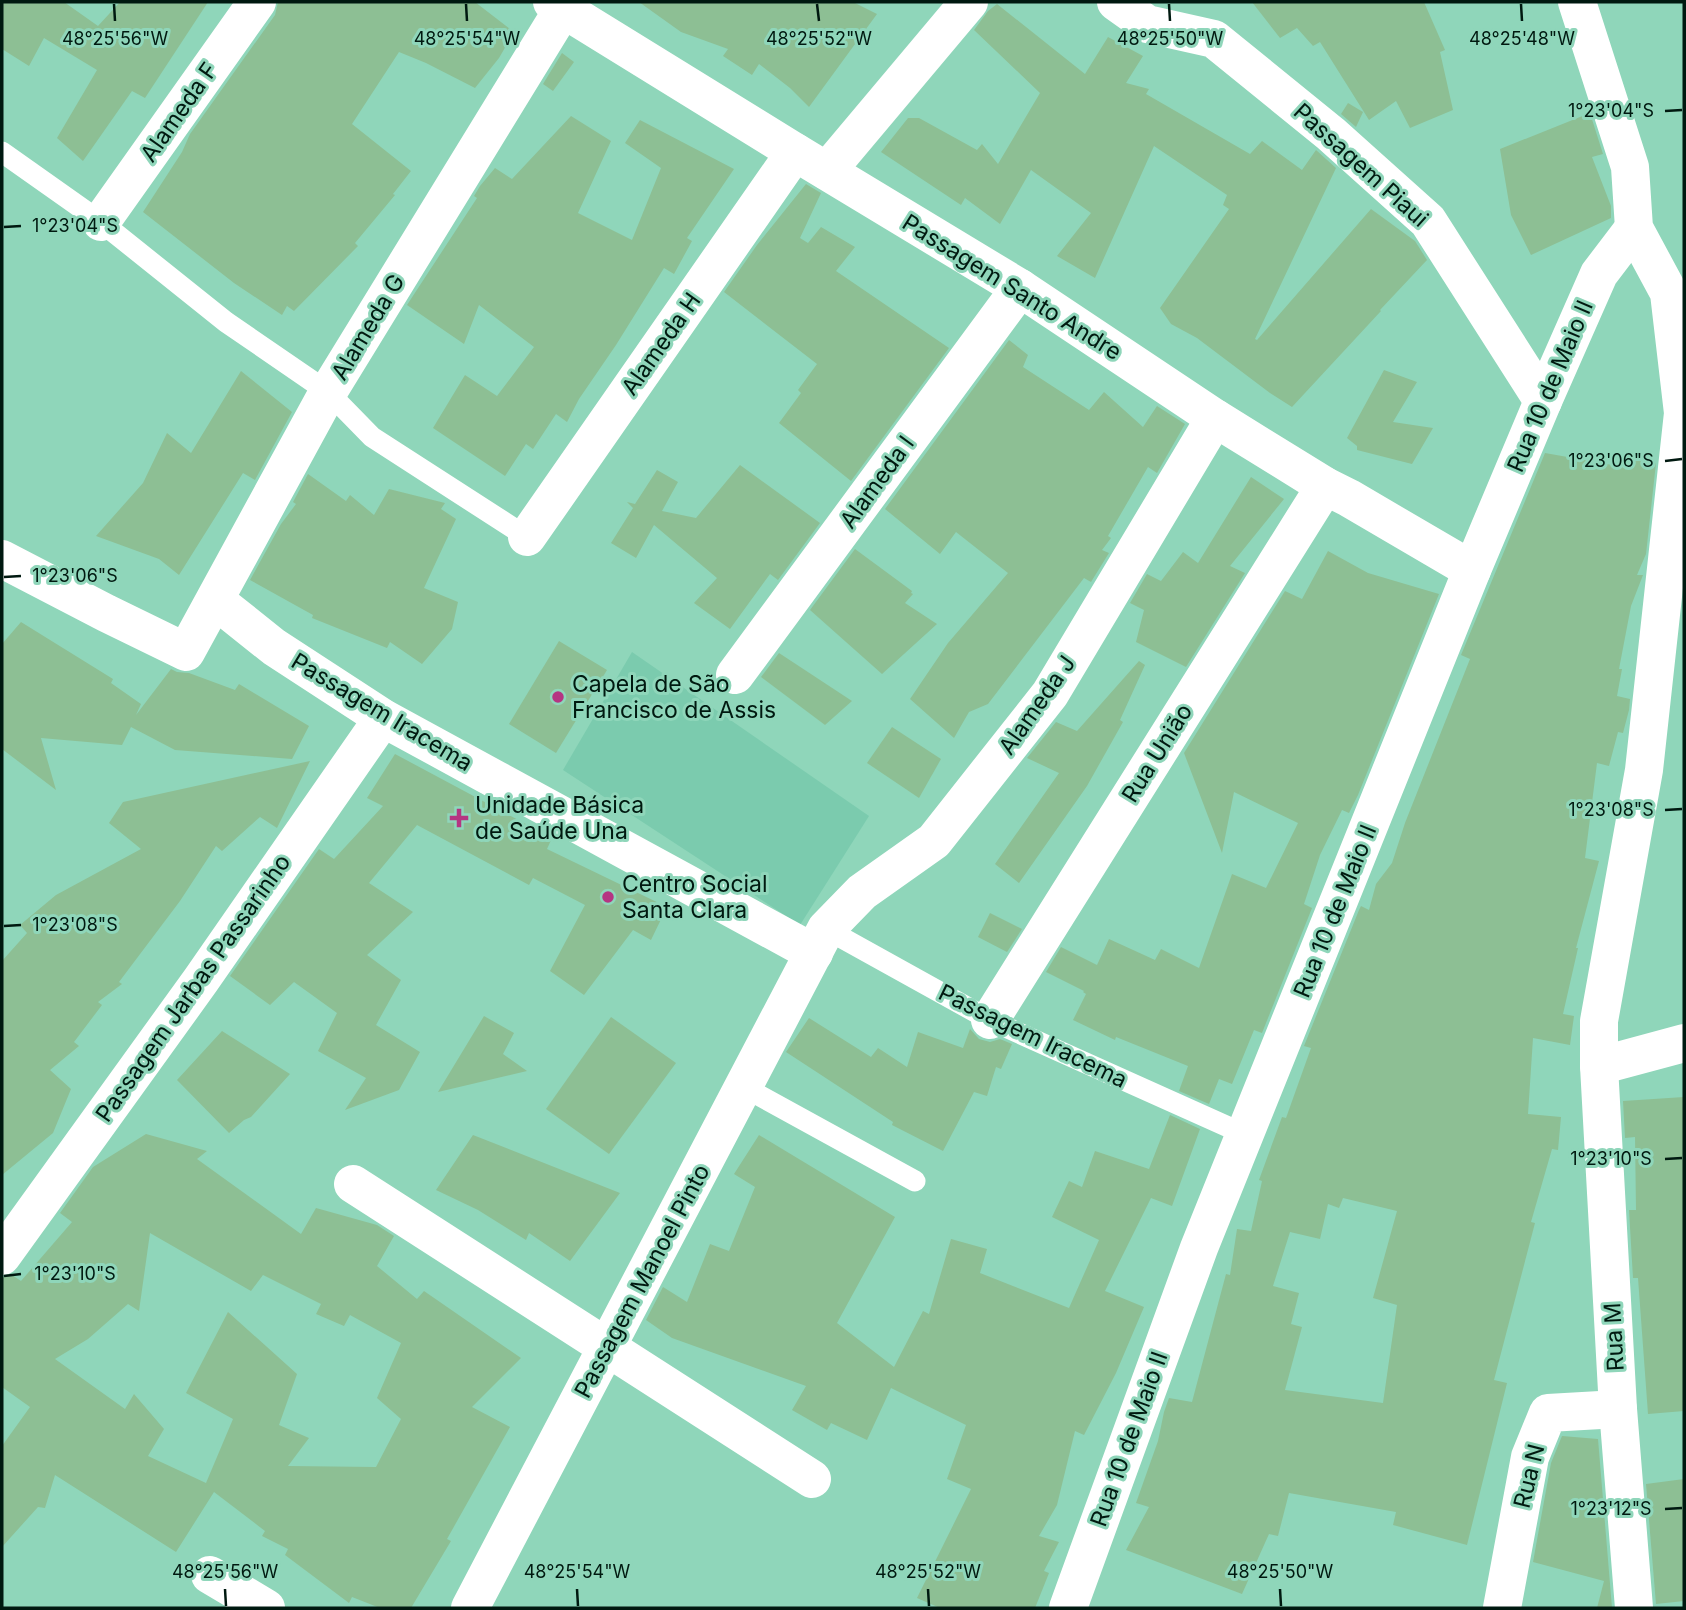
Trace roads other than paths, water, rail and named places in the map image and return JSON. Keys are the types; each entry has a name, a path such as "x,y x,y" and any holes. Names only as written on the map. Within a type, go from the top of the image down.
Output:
{"street":[{"name":"Alameda F","path":"101,222 257,2"},
{"path":"827,171 969,2"},
{"name":"Passagem Piaui","path":"1116,2 1147,24 1214,39 1331,134 1428,221 1543,401"},
{"path":"1577,2 1630,167 1634,228 1677,290"},
{"name":"Passagem Santo Andre","path":"557,5 1020,288 1215,418 1325,486 1472,570"},
{"name":"Alameda G","path":"2,559 186,652 328,392 557,5"},
{"name":"Alameda H","path":"527,537 795,152"},
{"name":"Rua 10 de Maio II","path":"1068,1608 1199,1248 1472,570 1599,274 1634,228"},
{"name":"Alameda I","path":"735,675 1020,288"},
{"name":"Rua M","path":"1634,1608 1618,1409 1599,1066 1599,1021 1644,770 1683,413 1677,290"},
{"name":"Alameda J","path":"820,941 862,891 934,841 1050,694 1215,418"},
{"name":"Rua União","path":"990,1020 1325,486"},
{"name":"Passagem Iracema","path":"215,600 274,647 383,718 820,941"},
{"name":"Passagem Jarbas Passarinho","path":"2,1256 201,980 383,718"},
{"name":"Passagem Manoel Pinto","path":"470,1608 820,941"},
{"path":"1599,1066 1684,1043"},
{"path":"353,1184 812,1479"},
{"name":"Rua N","path":"1502,1608 1530,1457 1548,1413 1618,1409"},
{"path":"210,1576 266,1608"}],"lane":[{"path":"2,152 101,222 226,322 328,392 372,436 527,537"},
{"name":"Passagem Iracema","path":"820,941 1244,1134"},
{"path":"744,1087 915,1181"}],"place":[{"name":"Capela de São Francisco de Assis","path":"558,697"},
{"name":"Unidade Básica de Saúde Una","path":"459,818"},
{"name":"Centro Social Santa Clara","path":"608,897"}]}
